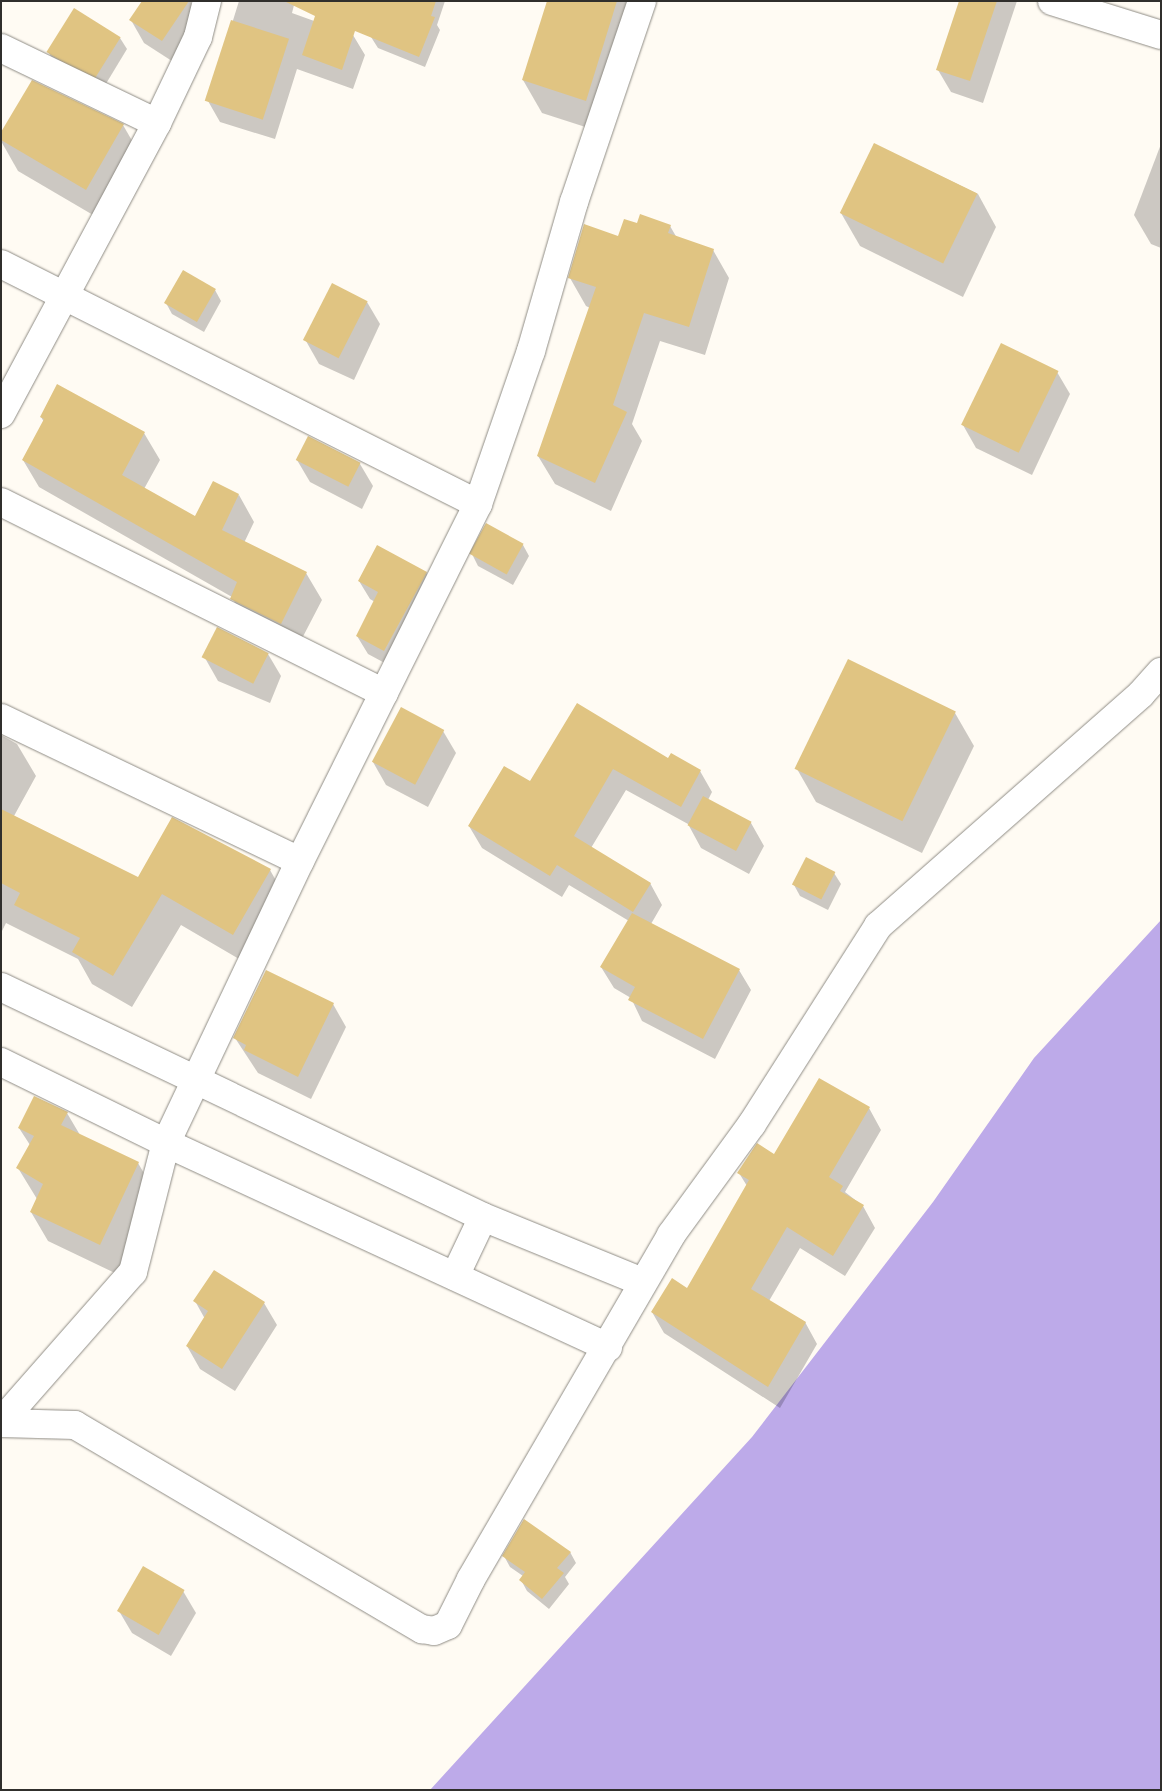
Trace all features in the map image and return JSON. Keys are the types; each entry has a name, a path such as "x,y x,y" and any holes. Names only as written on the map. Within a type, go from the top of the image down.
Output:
{"street":[{"path":"1,414 157,123 198,37 207,1"},
{"path":"1,1422 133,1272 166,1143 300,861 478,504 531,351 574,202 642,1"},
{"path":"1052,1 1085,5 1161,35"},
{"path":"1,48 157,123"},
{"path":"1,264 478,504"},
{"path":"1,502 384,693"},
{"path":"1,1422 74,1425 422,1629 434,1631 448,1625 471,1579 608,1347 642,1282 671,1235 752,1124 878,926 1141,694 1161,672"},
{"path":"1,718 300,861"},
{"path":"1,987 483,1217 642,1282"},
{"path":"1,1062 166,1143 608,1347"},
{"path":"455,1276 483,1217"}],"shaded area":[{"path":"1161,920 1161,1790 430,1790 752,1437 933,1202 1034,1058"}],"building":[{"path":"142,1 189,1 162,41 129,20"},
{"path":"284,1 436,1 431,16 435,17 419,57 355,31 342,70 302,55 315,16"},
{"path":"547,1 617,1 586,101 522,80"},
{"path":"959,1 997,1 970,81 936,70"},
{"path":"74,8 121,37 93,81 46,52"},
{"path":"231,20 289,39 263,120 205,101"},
{"path":"32,80 124,124 86,190 1,140 1,132"},
{"path":"874,143 977,193 943,264 840,213"},
{"path":"640,214 671,225 668,233 714,249 689,327 644,313 613,405 627,412 595,483 537,456 596,287 568,278 584,224 618,236 624,219 637,223"},
{"path":"183,270 216,289 197,322 164,303"},
{"path":"332,283 368,301 339,358 303,340"},
{"path":"1001,343 1059,371 1019,453 961,425"},
{"path":"57,384 145,432 122,475 195,516 213,481 239,494 222,530 307,572 281,624 230,599 237,582 22,460 44,419 40,417"},
{"path":"308,436 361,463 348,487 296,460"},
{"path":"486,523 524,544 507,574 469,554"},
{"path":"377,545 427,572 384,651 356,636 378,592 358,581"},
{"path":"217,627 269,653 253,684 202,657"},
{"path":"848,659 956,712 902,821 795,769"},
{"path":"577,703 668,758 671,753 701,770 681,807 613,769 574,836 651,883 633,912 557,865 550,876 468,826 504,766 530,781"},
{"path":"401,707 444,730 415,785 372,762"},
{"path":"703,796 752,822 736,851 688,825"},
{"path":"1,809 138,877 172,817 271,869 233,935 162,894 113,976 72,952 80,938 14,905 20,893 1,883"},
{"path":"806,857 835,872 821,900 792,885"},
{"path":"632,913 740,969 703,1039 628,1000 635,987 600,967"},
{"path":"266,970 334,1003 298,1077 244,1050 246,1045 233,1038"},
{"path":"819,1078 870,1107 829,1177 843,1186 840,1191 864,1205 833,1256 787,1227 751,1289 806,1322 768,1387 651,1312 672,1278 687,1288 749,1180 737,1173 757,1143 774,1154"},
{"path":"34,1096 68,1112 61,1125 139,1162 100,1245 30,1212 43,1184 16,1168 34,1136 18,1128"},
{"path":"214,1270 265,1302 222,1369 186,1346 208,1311 193,1301"},
{"path":"524,1519 571,1552 557,1568 564,1573 542,1599 519,1580 525,1572 502,1556"},
{"path":"143,1566 185,1590 159,1635 117,1611"}]}
